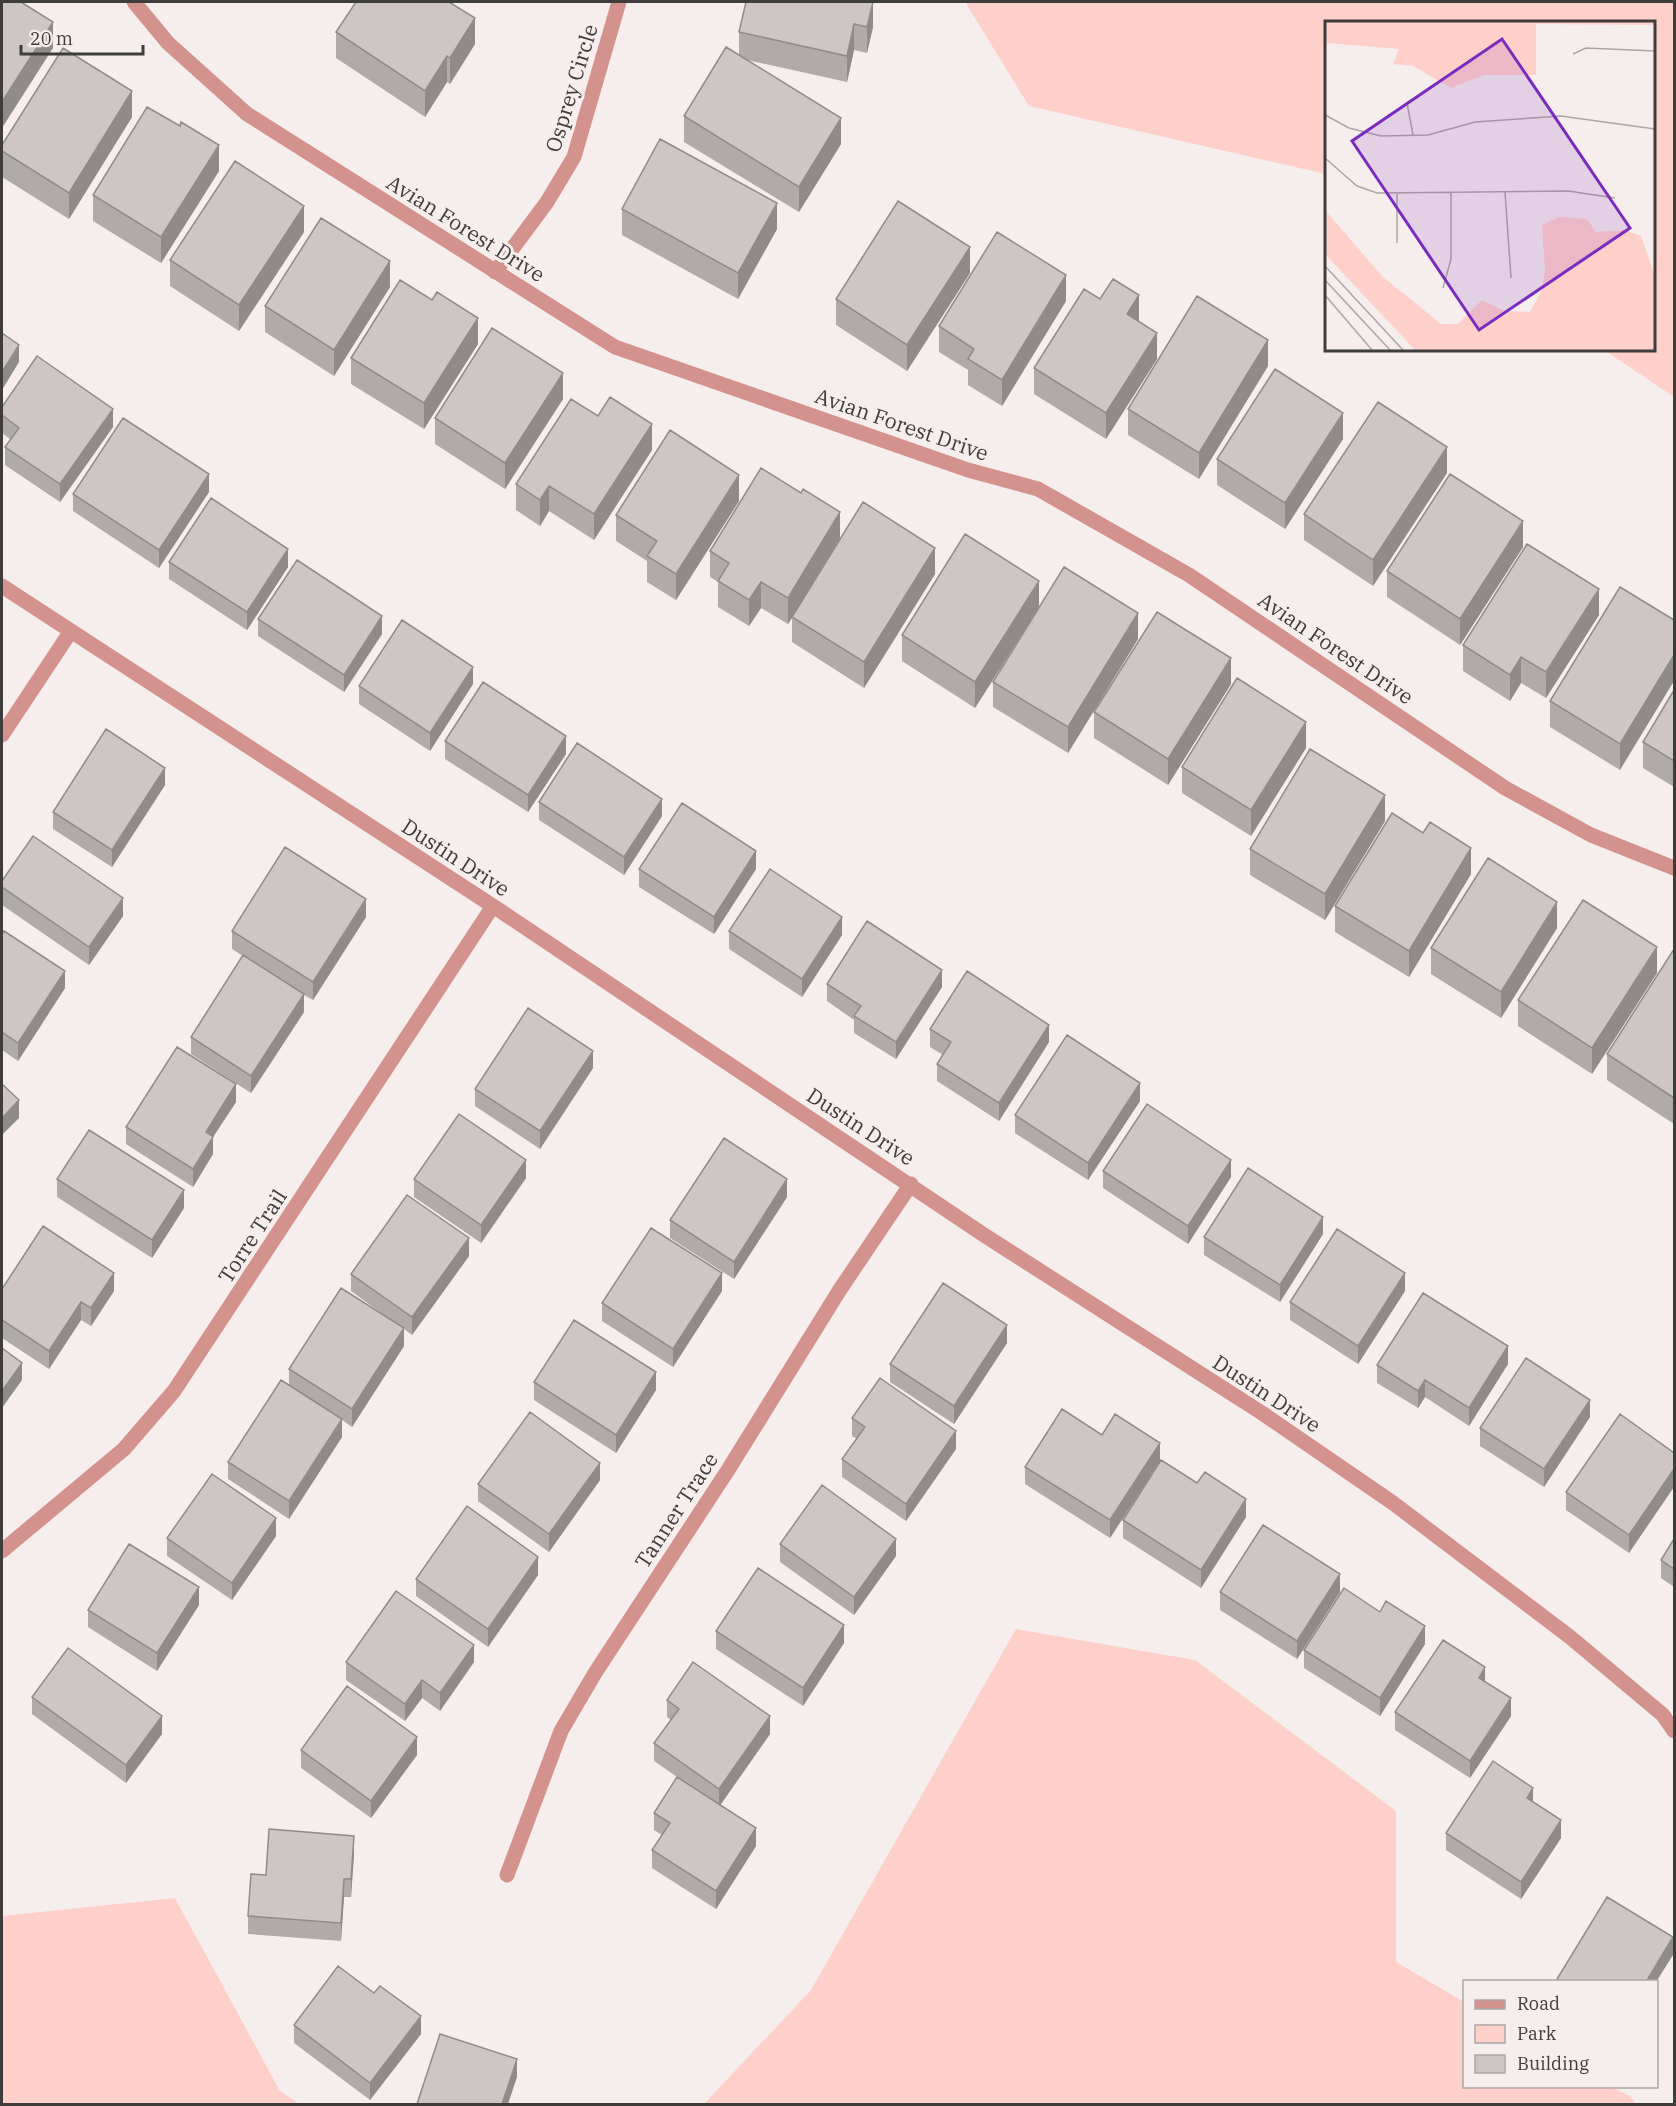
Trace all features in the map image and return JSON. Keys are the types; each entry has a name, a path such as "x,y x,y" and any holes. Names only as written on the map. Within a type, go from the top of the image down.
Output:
{"street":[{"name":"Avian Forest Drive","path":"134,2 168,43 247,114 615,347 968,470 1038,489 1189,575 1505,788 1591,835 1674,868"},
{"name":"Osprey Circle","path":"495,272 547,202 574,158 619,2"},
{"name":"Dustin Drive","path":"2,586 493,906 984,1235 1262,1413 1393,1503 1570,1637 1663,1714 1674,1731"},
{"path":"2,735 71,631"},
{"name":"Torre Trail","path":"2,1551 98,1472 156,1413 198,1356 493,906"},
{"name":"Tanner Trace","path":"507,1875 561,1731 839,1292 911,1184"}],"green space":[{"path":"965,2 1674,2 1674,397 1605,351 1655,351 1655,21 1325,21 1325,174 1029,106"},
{"path":"1016,1629 1195,1660 1396,1811 1396,1962 1463,2001 1463,2088 1614,2088 1631,2097 1636,2104 704,2104 811,1990"},
{"path":"175,1898 280,2091 299,2104 2,2104 2,1916"}],"building":[{"path":"2,2 21,2 53,22 2,102"},
{"path":"356,2 449,2 475,18 450,58 447,56 425,91 336,32"},
{"path":"746,2 873,2 867,27 854,24 847,56 739,32"},
{"path":"726,47 841,118 799,187 684,116"},
{"path":"63,48 132,91 69,193 2,151 2,145"},
{"path":"147,107 180,126 181,122 219,145 161,237 93,195"},
{"path":"660,139 777,203 738,273 622,209"},
{"path":"235,161 304,206 239,305 170,260"},
{"path":"898,201 970,247 907,345 836,299"},
{"path":"321,218 390,261 334,350 265,306"},
{"path":"997,232 1066,275 1002,380 968,359 974,349 939,326"},
{"path":"1113,279 1139,295 1127,314 1157,333 1106,413 1034,368 1084,289 1100,299"},
{"path":"400,280 432,300 437,292 478,318 424,403 351,358"},
{"path":"1197,296 1268,340 1199,453 1128,409"},
{"path":"492,328 563,373 505,463 435,418"},
{"path":"2,333 19,345 2,372"},
{"path":"37,356 113,409 60,484 5,447 19,428 2,415 2,407"},
{"path":"1275,369 1343,413 1285,503 1217,459"},
{"path":"610,397 652,424 594,514 549,486 540,500 516,484 571,399 598,416"},
{"path":"1378,402 1447,447 1373,560 1304,514"},
{"path":"123,418 209,474 159,550 73,494"},
{"path":"670,430 739,475 676,574 647,556 657,541 616,515"},
{"path":"761,468 801,493 803,489 840,512 788,598 761,582 749,600 718,581 729,563 710,551"},
{"path":"1450,474 1523,521 1460,619 1387,571"},
{"path":"211,498 288,549 247,612 169,562"},
{"path":"863,502 935,548 864,662 792,617"},
{"path":"965,534 1039,581 975,682 902,635"},
{"path":"1527,544 1599,589 1546,672 1521,657 1510,675 1463,645"},
{"path":"297,560 382,616 344,675 258,619"},
{"path":"1064,567 1138,613 1068,727 993,682"},
{"path":"1620,587 1674,620 1674,655 1620,744 1550,701"},
{"path":"1157,612 1231,658 1168,759 1094,712"},
{"path":"402,620 473,667 430,733 359,686"},
{"path":"1237,678 1306,722 1251,810 1182,767"},
{"path":"483,682 566,736 528,795 445,741"},
{"path":"1674,690 1674,761 1643,742"},
{"path":"106,729 165,768 112,850 53,812"},
{"path":"577,743 662,799 624,857 539,802"},
{"path":"1310,749 1385,795 1325,894 1250,849"},
{"path":"682,803 756,851 714,917 639,869"},
{"path":"1392,813 1423,833 1430,822 1471,848 1409,951 1335,906"},
{"path":"33,836 123,898 89,947 2,887 2,881"},
{"path":"285,847 366,899 313,982 232,931"},
{"path":"1488,858 1557,902 1501,992 1431,948"},
{"path":"770,869 842,917 802,979 729,931"},
{"path":"1583,900 1657,947 1592,1048 1518,1000"},
{"path":"867,921 942,970 896,1042 854,1016 861,1006 827,984"},
{"path":"4,931 65,971 18,1043 2,1032 2,935"},
{"path":"1674,949 1674,1098 1607,1054"},
{"path":"243,955 304,994 251,1076 191,1037"},
{"path":"967,971 1049,1025 999,1103 937,1064 951,1042 930,1029"},
{"path":"528,1008 593,1051 540,1131 475,1089"},
{"path":"1067,1035 1140,1083 1088,1163 1015,1115"},
{"path":"177,1047 236,1084 206,1132 213,1137 193,1169 126,1127"},
{"path":"2,1084 19,1100 2,1118"},
{"path":"1147,1104 1231,1160 1188,1226 1103,1171"},
{"path":"459,1114 526,1160 481,1225 414,1179"},
{"path":"89,1130 184,1190 152,1240 57,1179"},
{"path":"724,1138 787,1179 734,1262 670,1220"},
{"path":"1248,1168 1323,1217 1280,1285 1204,1237"},
{"path":"407,1195 469,1238 412,1317 351,1274"},
{"path":"43,1226 114,1273 91,1308 81,1302 49,1351 2,1320 2,1289"},
{"path":"651,1228 722,1273 673,1349 602,1303"},
{"path":"1337,1229 1405,1273 1358,1346 1290,1302"},
{"path":"943,1283 1007,1325 954,1406 890,1364"},
{"path":"341,1288 404,1328 352,1409 289,1369"},
{"path":"1423,1293 1508,1346 1469,1408 1425,1380 1418,1391 1377,1365"},
{"path":"574,1320 656,1372 616,1435 534,1382"},
{"path":"2,1348 22,1363 2,1391"},
{"path":"1526,1358 1590,1400 1544,1469 1480,1428"},
{"path":"880,1378 956,1431 906,1504 842,1459 865,1427 852,1418"},
{"path":"281,1380 342,1419 289,1501 228,1462"},
{"path":"1062,1409 1102,1435 1115,1414 1160,1443 1110,1520 1025,1467"},
{"path":"530,1412 600,1463 549,1534 478,1484"},
{"path":"1620,1414 1674,1453 1674,1469 1629,1535 1566,1492"},
{"path":"1161,1460 1197,1483 1205,1472 1246,1499 1201,1570 1123,1520"},
{"path":"212,1474 276,1518 232,1583 167,1538"},
{"path":"822,1485 896,1539 854,1597 780,1544"},
{"path":"467,1506 538,1557 488,1629 416,1579"},
{"path":"1263,1525 1340,1574 1297,1641 1220,1592"},
{"path":"1674,1539 1674,1569 1661,1560"},
{"path":"129,1544 199,1587 157,1653 88,1610"},
{"path":"758,1568 844,1625 803,1688 716,1631"},
{"path":"1344,1588 1380,1612 1386,1601 1425,1626 1380,1698 1304,1650"},
{"path":"396,1591 474,1645 440,1693 422,1680 405,1704 346,1662"},
{"path":"1443,1640 1485,1667 1479,1678 1511,1698 1470,1761 1395,1712"},
{"path":"68,1648 162,1716 126,1765 32,1697"},
{"path":"693,1662 770,1716 719,1789 654,1743 679,1709 667,1700"},
{"path":"347,1686 417,1737 371,1801 301,1750"},
{"path":"1493,1761 1533,1788 1527,1798 1561,1820 1521,1882 1446,1833"},
{"path":"677,1777 756,1828 716,1891 652,1850 670,1823 654,1813"},
{"path":"269,1829 354,1836 351,1879 344,1879 341,1923 248,1916 251,1874 266,1875"},
{"path":"1607,1897 1673,1937 1647,1980 1557,1979"},
{"path":"338,1966 374,1993 380,1986 421,2016 370,2083 294,2025"},
{"path":"440,2034 517,2059 502,2104 417,2104"}]}
